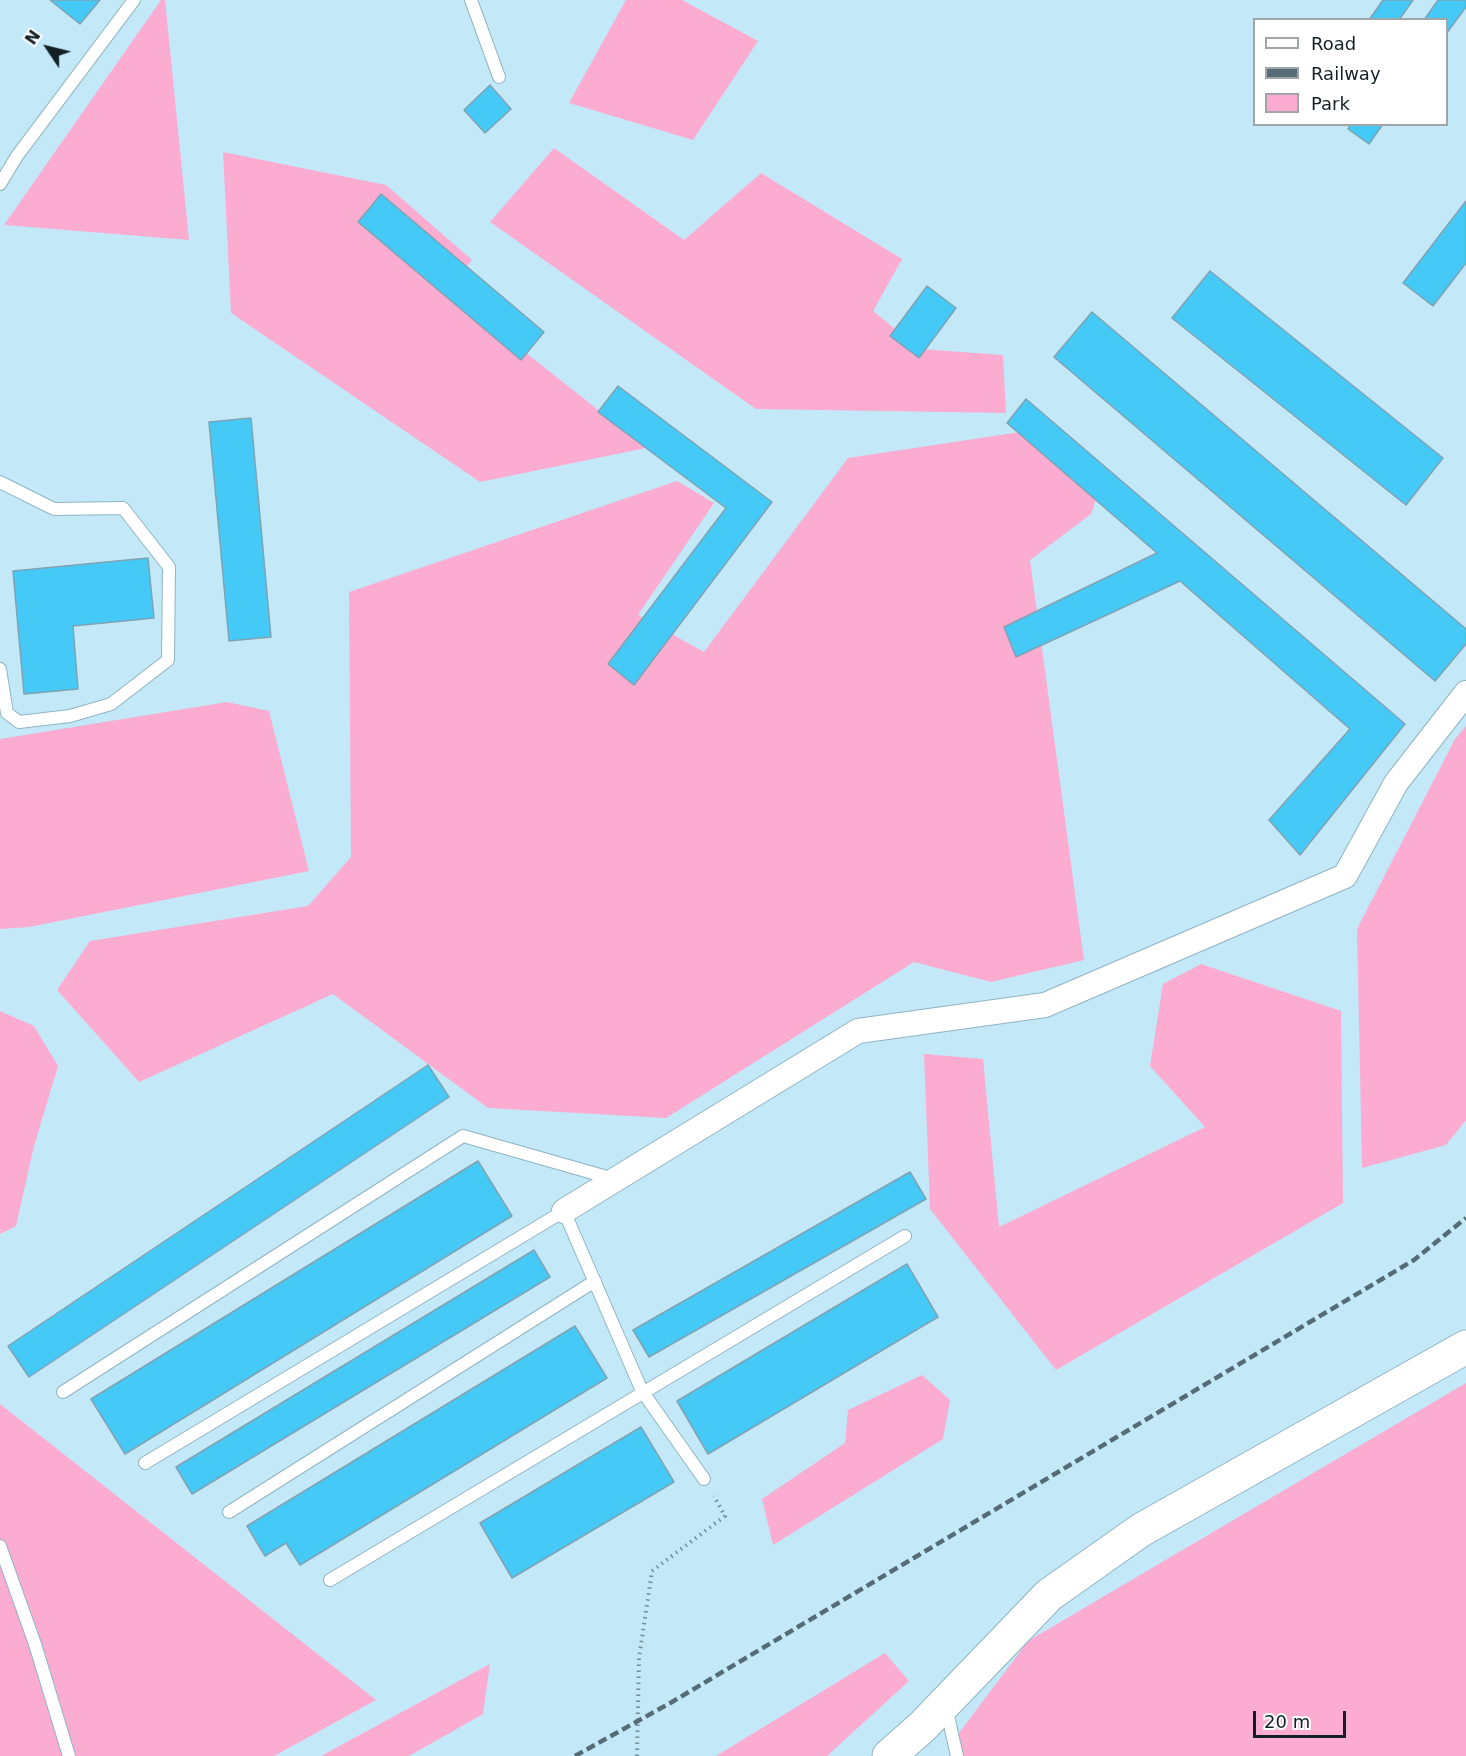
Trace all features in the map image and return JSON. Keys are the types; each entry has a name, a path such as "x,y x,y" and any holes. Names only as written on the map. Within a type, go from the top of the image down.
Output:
{"main road":[{"path":"889,1756 945,1703 1048,1595 1141,1530 1466,1347"}],"street":[{"path":"564,1211 858,1031 1045,1005 1345,876 1396,783 1466,693"}],"lane":[{"path":"0,184 17,156 134,0"},
{"path":"471,0 499,77"},
{"path":"0,482 54,508 123,508 169,567 168,660 111,704 70,716 19,722 7,713 0,669"},
{"path":"63,1392 463,1136 615,1179"},
{"path":"145,1463 564,1211 642,1390 704,1479"},
{"path":"330,1580 642,1390 905,1236"},
{"path":"229,1512 595,1281"},
{"path":"0,1546 69,1756"},
{"path":"945,1703 957,1756"}],"path":[{"path":"637,1756 639,1658 652,1571 725,1516 704,1479"}],"green space":[{"path":"161,0 165,0 189,240 4,225"},
{"path":"626,0 682,0 758,41 693,140 569,103"},
{"path":"554,148 684,240 761,173 902,259 873,311 920,349 1003,355 1006,413 756,409 490,222"},
{"path":"223,152 386,185 472,260 448,291 646,448 480,482 231,313"},
{"path":"1027,431 1101,483 1091,514 1030,560 1084,960 991,982 914,962 666,1118 488,1108 333,994 139,1082 57,990 90,941 308,906 351,857 349,592 677,481 714,503 638,615 704,652 848,458"},
{"path":"227,702 269,711 309,871 29,927 0,929 0,739"},
{"path":"1466,726 1466,1120 1446,1145 1362,1168 1357,929 1455,739"},
{"path":"1201,964 1341,1011 1343,1203 1056,1370 930,1209 924,1054 983,1059 999,1227 1205,1127 1150,1066 1163,984"},
{"path":"0,1011 34,1026 58,1066 34,1146 16,1226 0,1234"},
{"path":"922,1375 950,1400 943,1439 773,1545 762,1499 845,1443 848,1410"},
{"path":"1466,1383 1466,1756 956,1756 953,1741 1028,1641"},
{"path":"0,1404 376,1700 274,1756 0,1756"},
{"path":"885,1653 909,1681 827,1756 716,1756"},
{"path":"490,1664 483,1714 409,1756 321,1756"}],"building":[{"path":"50,0 100,0 80,24"},
{"path":"1383,0 1413,0 1400,18 1370,18"},
{"path":"1438,0 1466,0 1466,7 1448,31 1448,18 1425,18"},
{"path":"490,85 511,109 485,133 464,110"},
{"path":"1350,126 1382,126 1369,144 1348,129"},
{"path":"381,194 544,332 521,360 358,222"},
{"path":"1466,201 1466,263 1433,306 1403,283"},
{"path":"1210,271 1443,458 1406,505 1172,318"},
{"path":"927,286 956,308 919,358 890,336"},
{"path":"1092,312 1466,629 1466,644 1435,681 1054,357"},
{"path":"618,386 772,502 634,685 608,664 726,508 598,412"},
{"path":"1026,399 1405,724 1300,855 1269,820 1350,729 1180,581 1016,657 1004,627 1157,553 1007,423"},
{"path":"251,418 271,637 229,641 209,422"},
{"path":"148,558 154,618 73,626 78,689 24,694 13,571"},
{"path":"428,1065 449,1097 29,1377 8,1346"},
{"path":"478,1161 512,1216 125,1454 91,1399"},
{"path":"910,1172 926,1199 649,1357 633,1330"},
{"path":"534,1250 550,1277 192,1494 176,1467"},
{"path":"907,1264 938,1317 708,1454 677,1401"},
{"path":"575,1326 607,1378 300,1565 286,1543 265,1556 247,1526"},
{"path":"641,1427 674,1482 512,1578 480,1523"}],"railway":[{"path":"575,1756 672,1702 1414,1260 1466,1218"}]}
